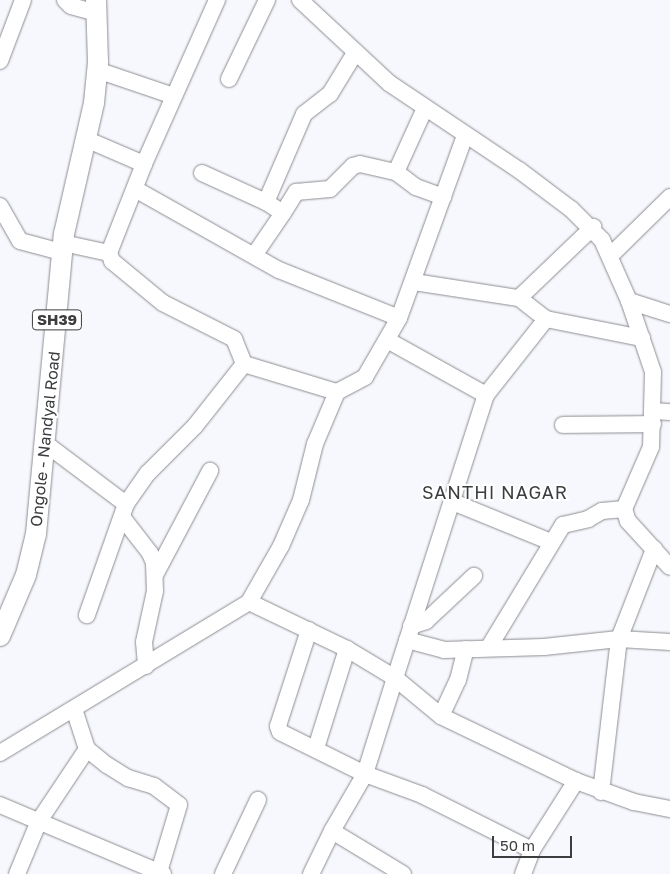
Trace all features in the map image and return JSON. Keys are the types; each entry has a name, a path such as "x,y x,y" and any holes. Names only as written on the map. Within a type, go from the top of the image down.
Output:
{"main road":[{"name":"Ongole - Nandyal Road","path":"0,612 17,573 29,524 59,247 88,140 97,70 92,4"},
{"name":"Ongole - Nandyal Road","path":"0,636 31,556 46,444 63,200 88,96 92,4"}],"street":[{"path":"0,61 23,0"},
{"path":"65,0 71,6 92,4"},
{"path":"108,253 144,164 216,0"},
{"path":"229,80 267,0"},
{"path":"301,0 355,54 425,108 519,170 593,227 610,256 642,338 653,372 659,416 648,456 624,509 628,521 670,567"},
{"path":"266,202 304,114 330,94 355,54"},
{"path":"97,70 174,96"},
{"path":"396,172 425,108"},
{"path":"0,752 146,666 249,602 281,546 301,500 315,444 336,392 366,377 399,318 414,282 465,136"},
{"path":"88,140 144,164"},
{"path":"255,254 296,192 330,189 353,166 360,164 396,172 416,187 443,197"},
{"path":"202,173 266,202 283,213"},
{"path":"135,189 255,254 280,270 399,318"},
{"path":"610,256 670,196"},
{"path":"0,206 20,241 108,253"},
{"path":"519,298 593,227"},
{"path":"108,253 117,267 154,298 234,339 244,364"},
{"path":"414,282 519,298 546,319 642,338"},
{"path":"629,301 670,314"},
{"path":"311,874 332,830 366,774 409,633 486,395 546,319"},
{"path":"387,340 486,395"},
{"path":"244,364 336,392"},
{"path":"87,615 124,510 148,473 194,426 244,364"},
{"path":"563,425 659,416"},
{"path":"46,444 124,510 150,553 155,575"},
{"path":"146,666 144,642 155,575 210,472"},
{"path":"452,502 551,542"},
{"path":"490,647 551,542 563,525 588,519 602,511 624,509"},
{"path":"601,792 619,639 654,549"},
{"path":"409,633 426,621 474,576"},
{"path":"249,602 347,649 395,678 441,716 601,792 670,809"},
{"path":"309,630 278,730 366,774 422,795 532,850"},
{"path":"409,633 437,649 544,647 619,639 670,642"},
{"path":"316,748 347,649"},
{"path":"441,716 458,680 466,649"},
{"path":"0,804 161,873 179,805 154,786 128,778 107,765 87,749 74,709"},
{"path":"17,874 39,821 87,749"},
{"path":"523,874 532,850 576,781"},
{"path":"224,874 258,800"},
{"path":"332,830 403,874"}],"district":[{"name":"SANTHI NAGAR","path":"495,492"}]}
